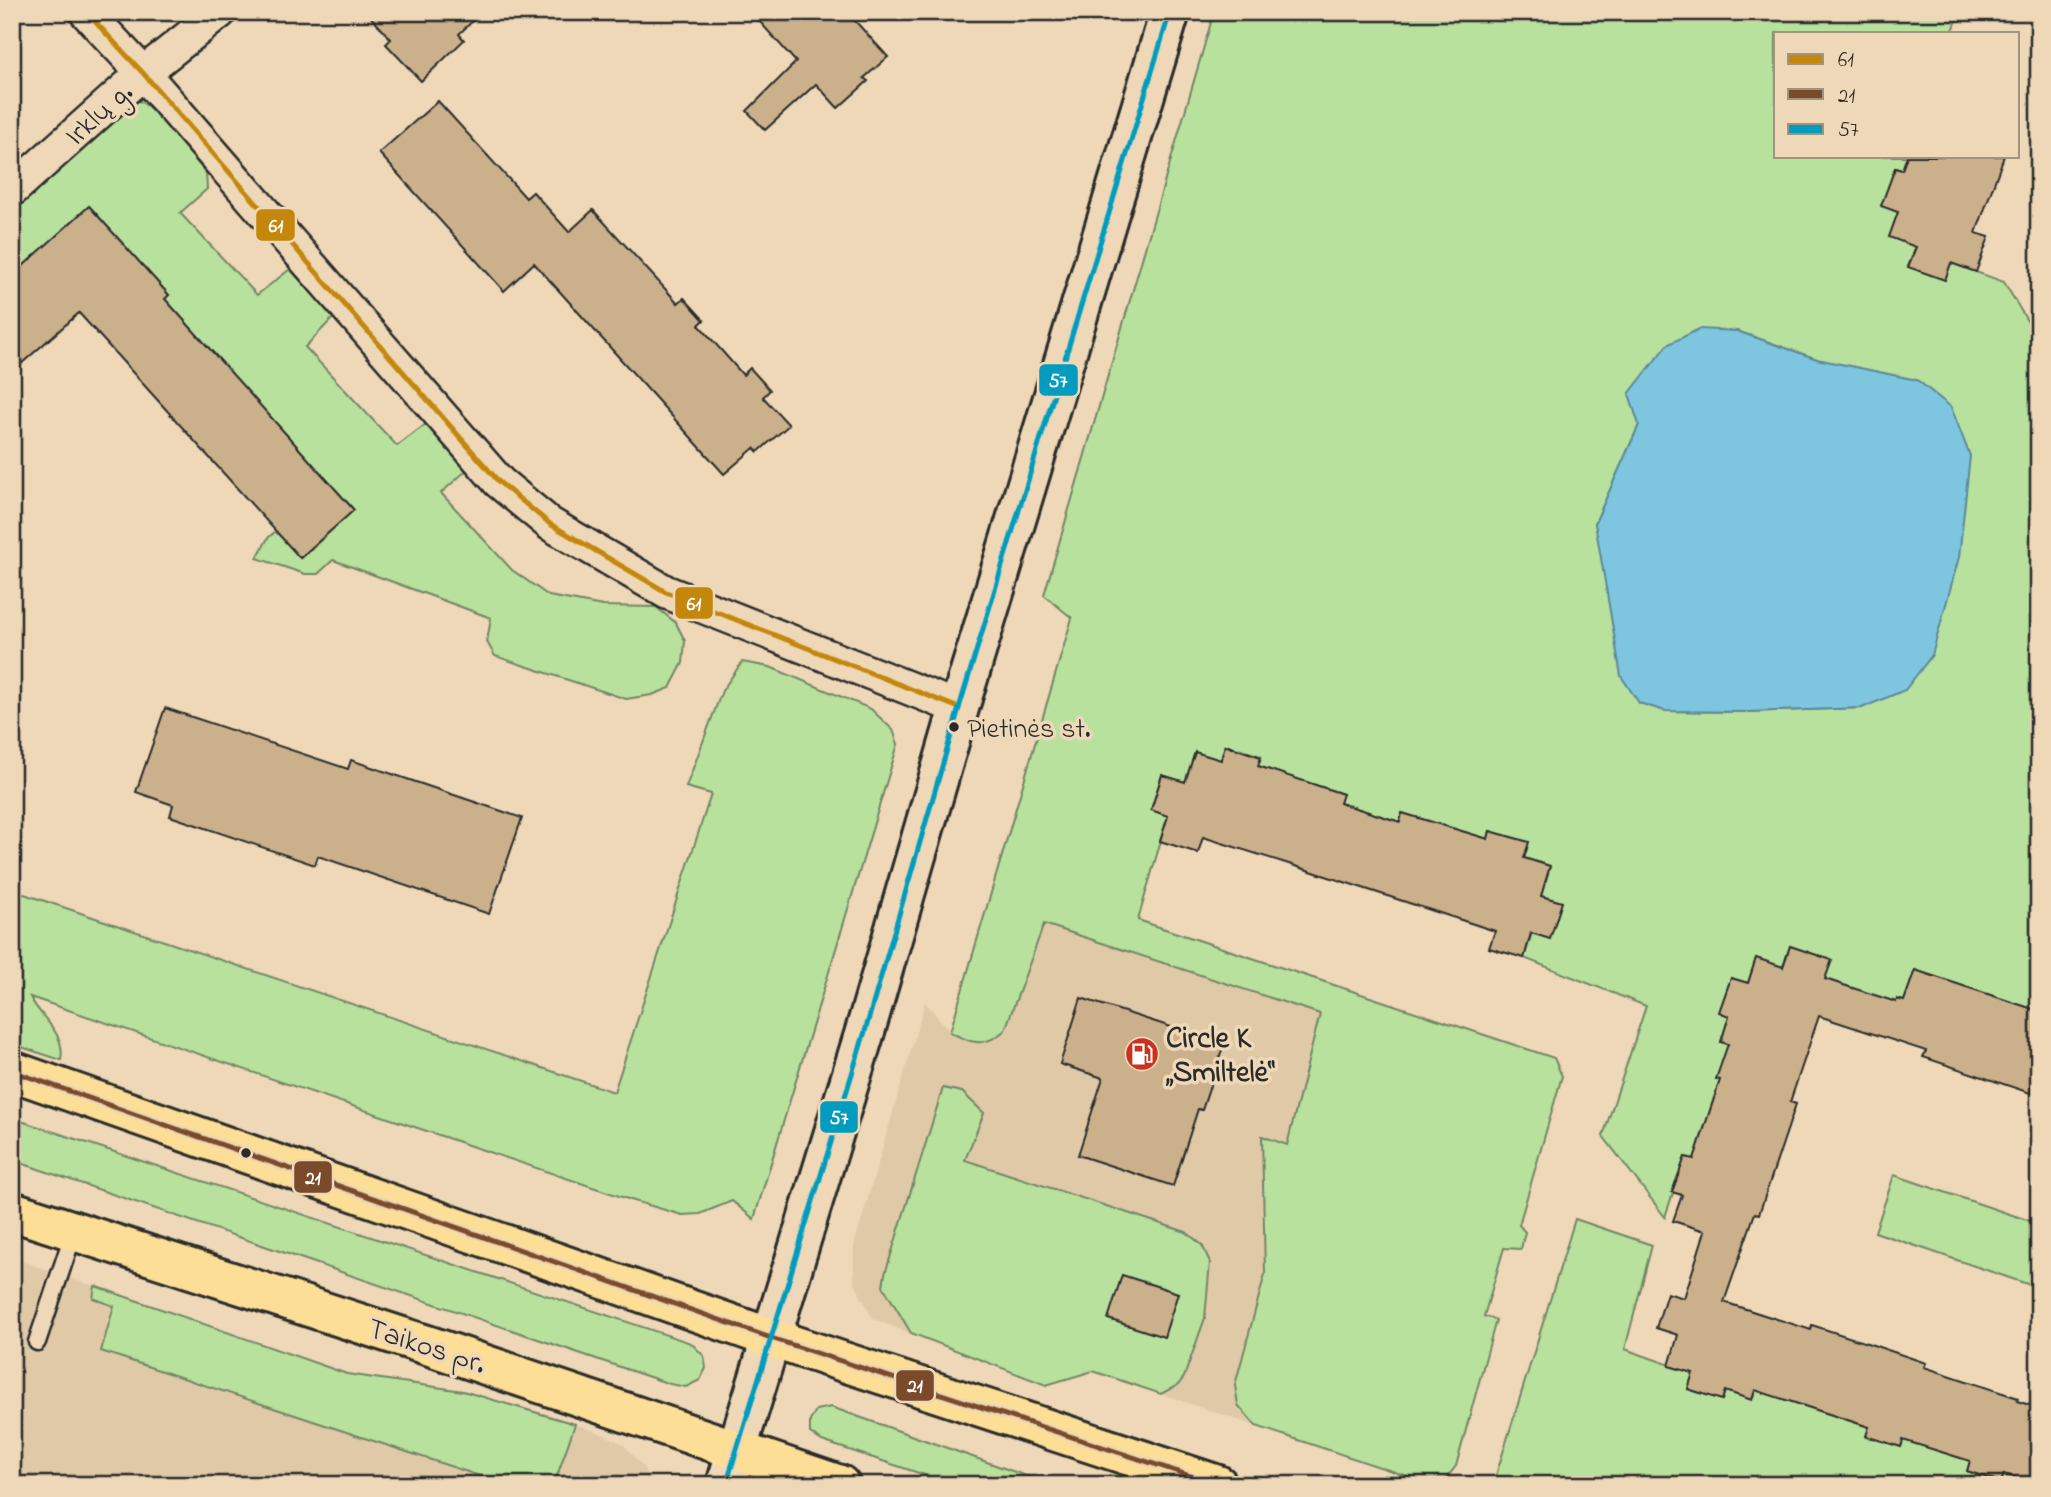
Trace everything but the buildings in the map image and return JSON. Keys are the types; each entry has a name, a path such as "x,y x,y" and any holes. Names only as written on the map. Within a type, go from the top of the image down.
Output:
{"main road":[{"path":"12,1071 771,1338 1218,1485"},
{"name":"Taikos pr.","path":"12,1211 433,1347 731,1468 840,1485"}],"street":[{"path":"86,12 143,73 499,482 550,524 666,592 959,708"},
{"name":"Irklų g.","path":"12,190 143,73 220,12"},
{"path":"731,1468 862,1041 959,708 1170,12"}],"lane":[{"path":"37,1342 74,1232"}],"shaded area":[{"path":"1044,923 1320,1014 1287,1145 1262,1137 1265,1274 1240,1363 1238,1405 1256,1426 1093,1371 1046,1385 873,1319 854,1282 854,1246 925,1002 950,1032 966,1041 979,1043 1005,1030"},
{"path":"12,1258 347,1374 463,1391 549,1415 623,1444 643,1467 652,1485 12,1485"}],"green space":[{"path":"1214,12 1960,12 1952,32 1774,32 1774,158 1906,158 1902,170 1895,168 1882,206 1898,212 1890,237 1916,247 1909,267 1945,280 1951,263 2004,282 2032,329 2039,332 2039,1020 2034,1010 1915,970 1904,1001 1895,1006 1825,979 1831,960 1790,946 1783,967 1756,958 1748,983 1731,978 1720,1012 1729,1016 1721,1042 1728,1044 1728,1083 1714,1098 1694,1159 1685,1157 1665,1217 1603,1136 1646,1006 1524,958 1532,933 1561,902 1541,896 1550,867 1524,858 1528,842 1490,831 1488,839 1403,813 1400,822 1340,803 1342,794 1308,783 1279,784 1282,774 1258,766 1261,756 1225,745 1221,760 1185,782 1162,775 1151,810 1168,816 1138,920 1554,1058 1562,1076 1519,1225 1525,1232 1521,1249 1504,1248 1484,1316 1496,1320 1456,1466 1441,1485 1434,1485 1256,1426 1238,1405 1235,1385 1265,1274 1262,1136 1287,1145 1320,1014 1044,924 1005,1030 985,1042 965,1039 950,1032 1072,618 1044,595","holes":["1737,331 1817,359 1862,708 1747,712 1665,711 1639,703 1595,523 1639,425"]},
{"path":"140,101 154,111 206,173 207,189 180,213 257,295 290,269 334,317 305,347 397,446 426,424 468,469 441,493 512,570 549,596 603,606 656,607 676,623 685,641 683,663 670,688 652,695 626,699 495,656 487,642 491,618 333,560 318,574 305,574 257,558 268,538 276,531 301,558 354,510 165,299 169,295 90,207 12,276 12,202 120,104"},
{"path":"742,662 770,667 871,709 893,730 898,744 754,1219 732,1201 700,1214 682,1215 631,1200 30,997 60,1041 61,1060 12,1044 12,890 614,1092 711,794 686,787 722,691"},
{"path":"943,1088 962,1092 984,1113 965,1160 1186,1232 1202,1245 1210,1262 1205,1318 1184,1377 1178,1385 1161,1394 1093,1371 1046,1385 911,1333 883,1286"},
{"path":"12,1118 691,1343 704,1356 706,1368 700,1380 686,1387 670,1384 12,1160"},
{"path":"1894,1175 2039,1224 2039,1288 1875,1232"},
{"path":"1575,1219 1652,1245 1625,1349 1693,1373 1688,1389 1722,1400 1725,1391 1752,1400 1755,1389 1869,1427 1867,1436 1901,1447 1905,1436 1970,1461 1967,1471 2001,1482 2004,1474 2038,1485 1493,1485"},
{"path":"95,1286 347,1374 463,1391 575,1424 555,1482 562,1485 507,1485 101,1351 114,1306 93,1298"},
{"path":"831,1407 1052,1485 955,1485 822,1441 810,1433 810,1421 816,1410"}],"water":[{"path":"1699,329 1737,331 1817,359 1917,380 1951,407 1970,456 1959,557 1932,655 1905,690 1862,708 1747,712 1665,711 1639,703 1621,676 1595,523 1639,425 1629,394 1667,345"}],"transit line":[{"name":"61","path":"86,12 143,73 499,482 550,524 666,592 959,708"},
{"name":"57","path":"726,1485 866,1028 959,708 1170,12"},
{"name":"21","path":"12,1071 771,1338 1218,1485"}],"place":[{"name":"Pietinės st.","path":"954,727"},
{"name":"Circle K „Smiltelė“","path":"1142,1054"}]}
